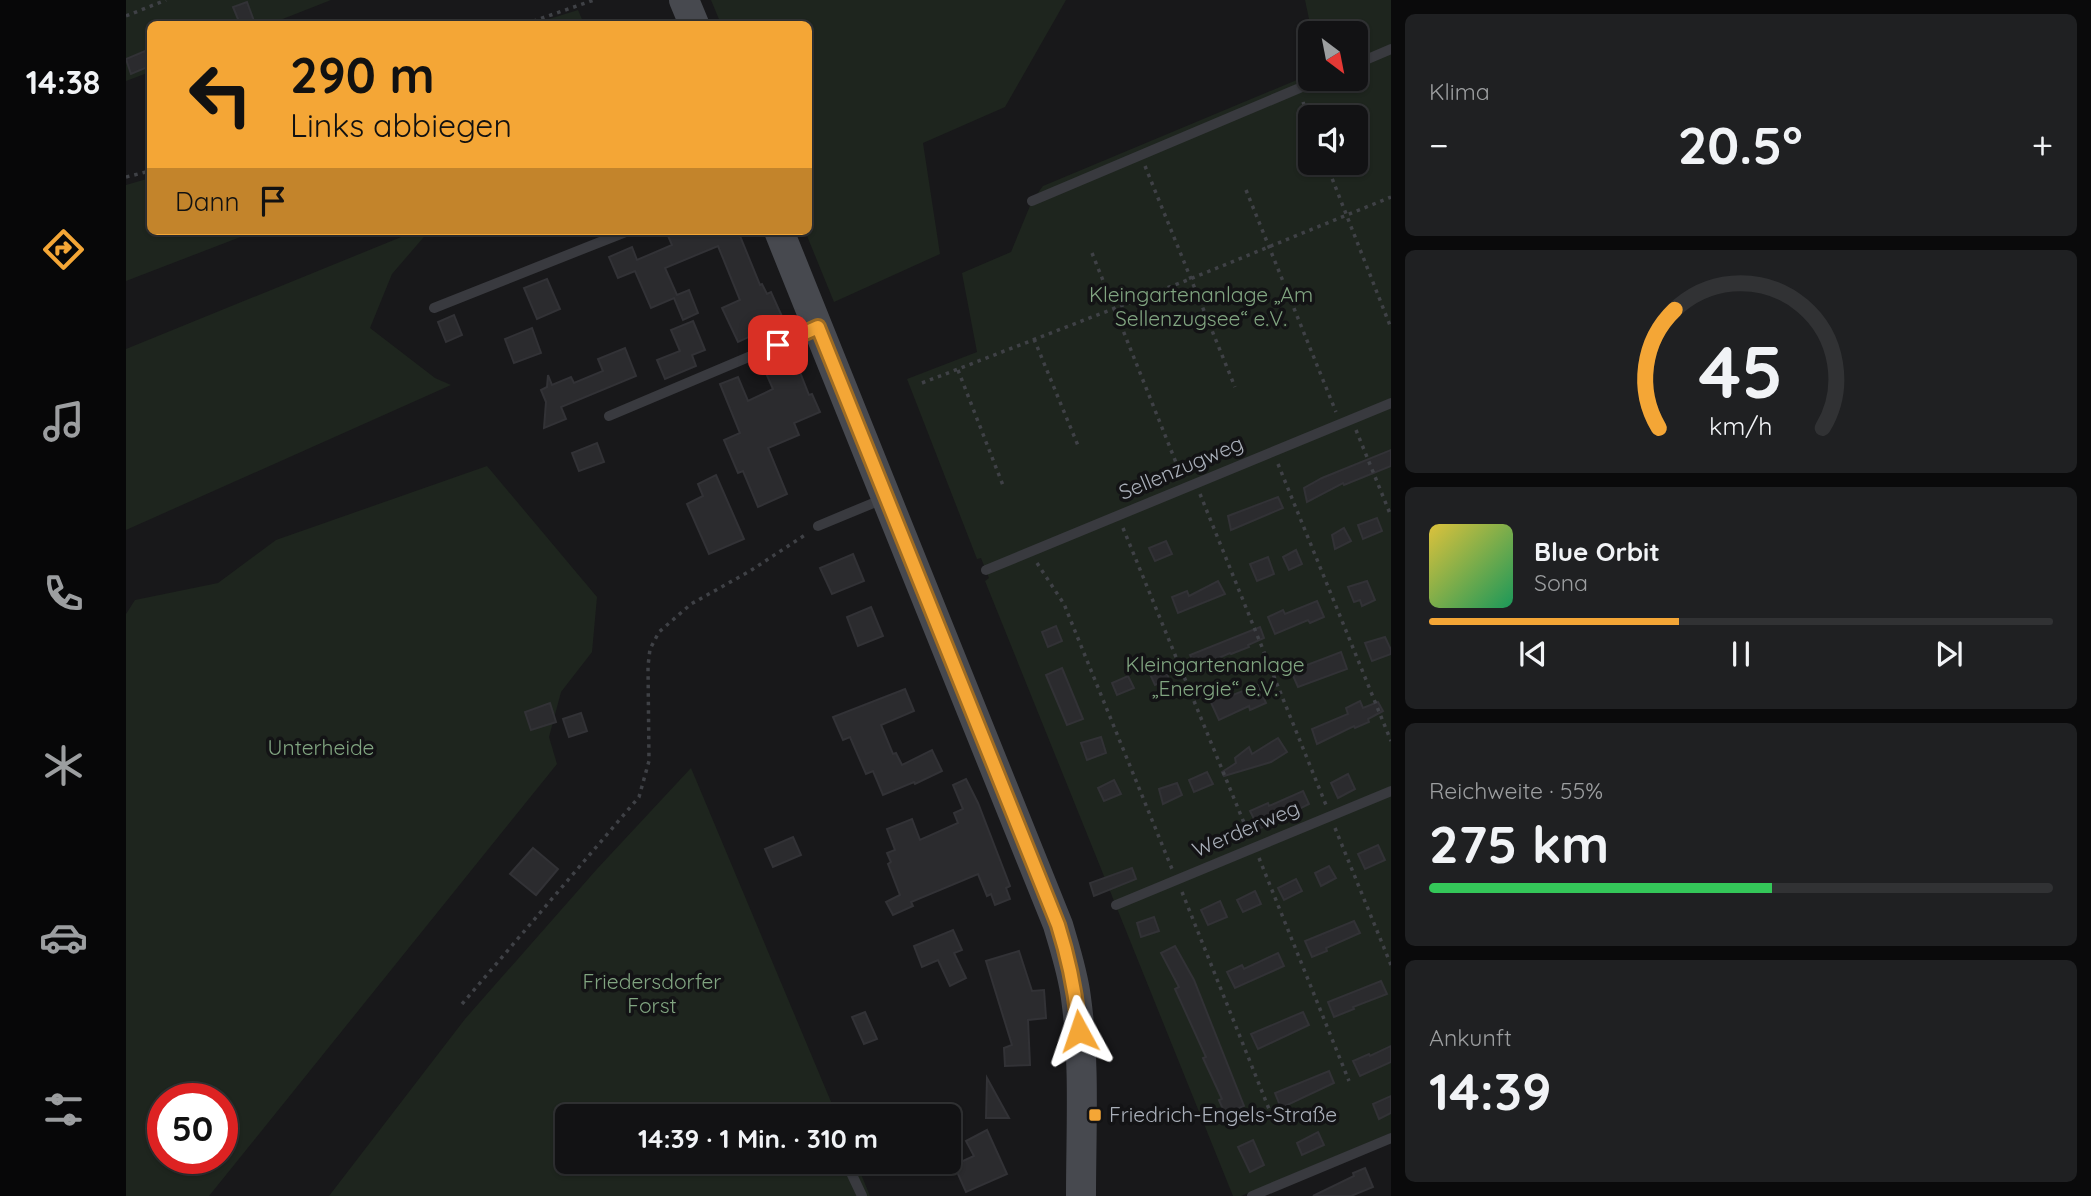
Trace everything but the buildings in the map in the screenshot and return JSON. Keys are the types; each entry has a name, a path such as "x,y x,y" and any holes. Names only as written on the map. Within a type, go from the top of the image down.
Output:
{"main road":[{"path":"684,0 693,21"},
{"path":"781,235 1058,925 1076,997 1080,1053 1081,1196"}],"lane":[{"path":"1368,59 1391,49"},
{"path":"1032,201 1298,89"},
{"path":"434,308 618,235"},
{"path":"609,416 818,327"},
{"name":"Sellenzugweg","path":"986,570 1391,402"},
{"path":"818,526 886,498"},
{"name":"Werderweg","path":"1116,905 1391,791"},
{"path":"1252,1196 1391,1138"},
{"path":"852,1174 862,1196"}],"path":[{"path":"126,16 166,0"},
{"path":"534,21 594,0"},
{"path":"1141,156 1235,387"},
{"path":"126,177 147,172"},
{"path":"1331,175 1391,328"},
{"path":"1246,190 1346,421 1391,516"},
{"path":"922,383 1391,197"},
{"path":"1092,253 1391,965"},
{"path":"1034,339 1079,448"},
{"path":"958,369 1004,488"},
{"path":"1273,450 1391,741"},
{"path":"1118,516 1349,1081"},
{"path":"462,1004 639,797 649,761 650,649 659,632 691,604 782,551 818,526"},
{"path":"1030,552 1064,604 1271,1114"}],"green space":[{"path":"126,0 331,0 278,21 147,21 147,73 126,81"},
{"path":"711,0 1066,0 1005,107 923,143 940,254 834,302 807,235 812,235 812,21 720,21"},
{"path":"1305,0 1391,0 1391,1133 1241,1196 1233,1196 985,581 989,578 981,558 977,559 907,379 977,352 962,273 1011,252 1032,201 1043,186 1298,79 1298,91 1368,91 1368,21 1309,21"},
{"path":"578,10 583,21 543,21"},
{"path":"147,179 147,235 246,235 126,281 126,185"},
{"path":"406,235 426,235 392,274 370,328 435,378 451,385 126,530 126,349"},
{"name":"Unterheide","path":"487,466 597,597 592,652 561,692 549,737 557,764 238,1160 238,1083 147,1083 147,1174 227,1174 209,1196 126,1196 126,614 135,600 218,583 276,540"},
{"name":"Friedersdorfer Forst","path":"691,768 832,1104 555,1104 555,1174 861,1174 870,1196 329,1196 465,1019 597,869"}],"place":[{"name":"Friedrich-Engels-Straße","path":"1095,1115"}],"route":[{"path":"778,345 818,327 1058,925 1076,997 1079,1031"}],"park label":[{"name":"Kleingartenanlage „Am Sellenzugsee“ e.V.","path":"1201,307"},
{"name":"Kleingartenanlage „Energie“ e.V.","path":"1215,677"}]}
